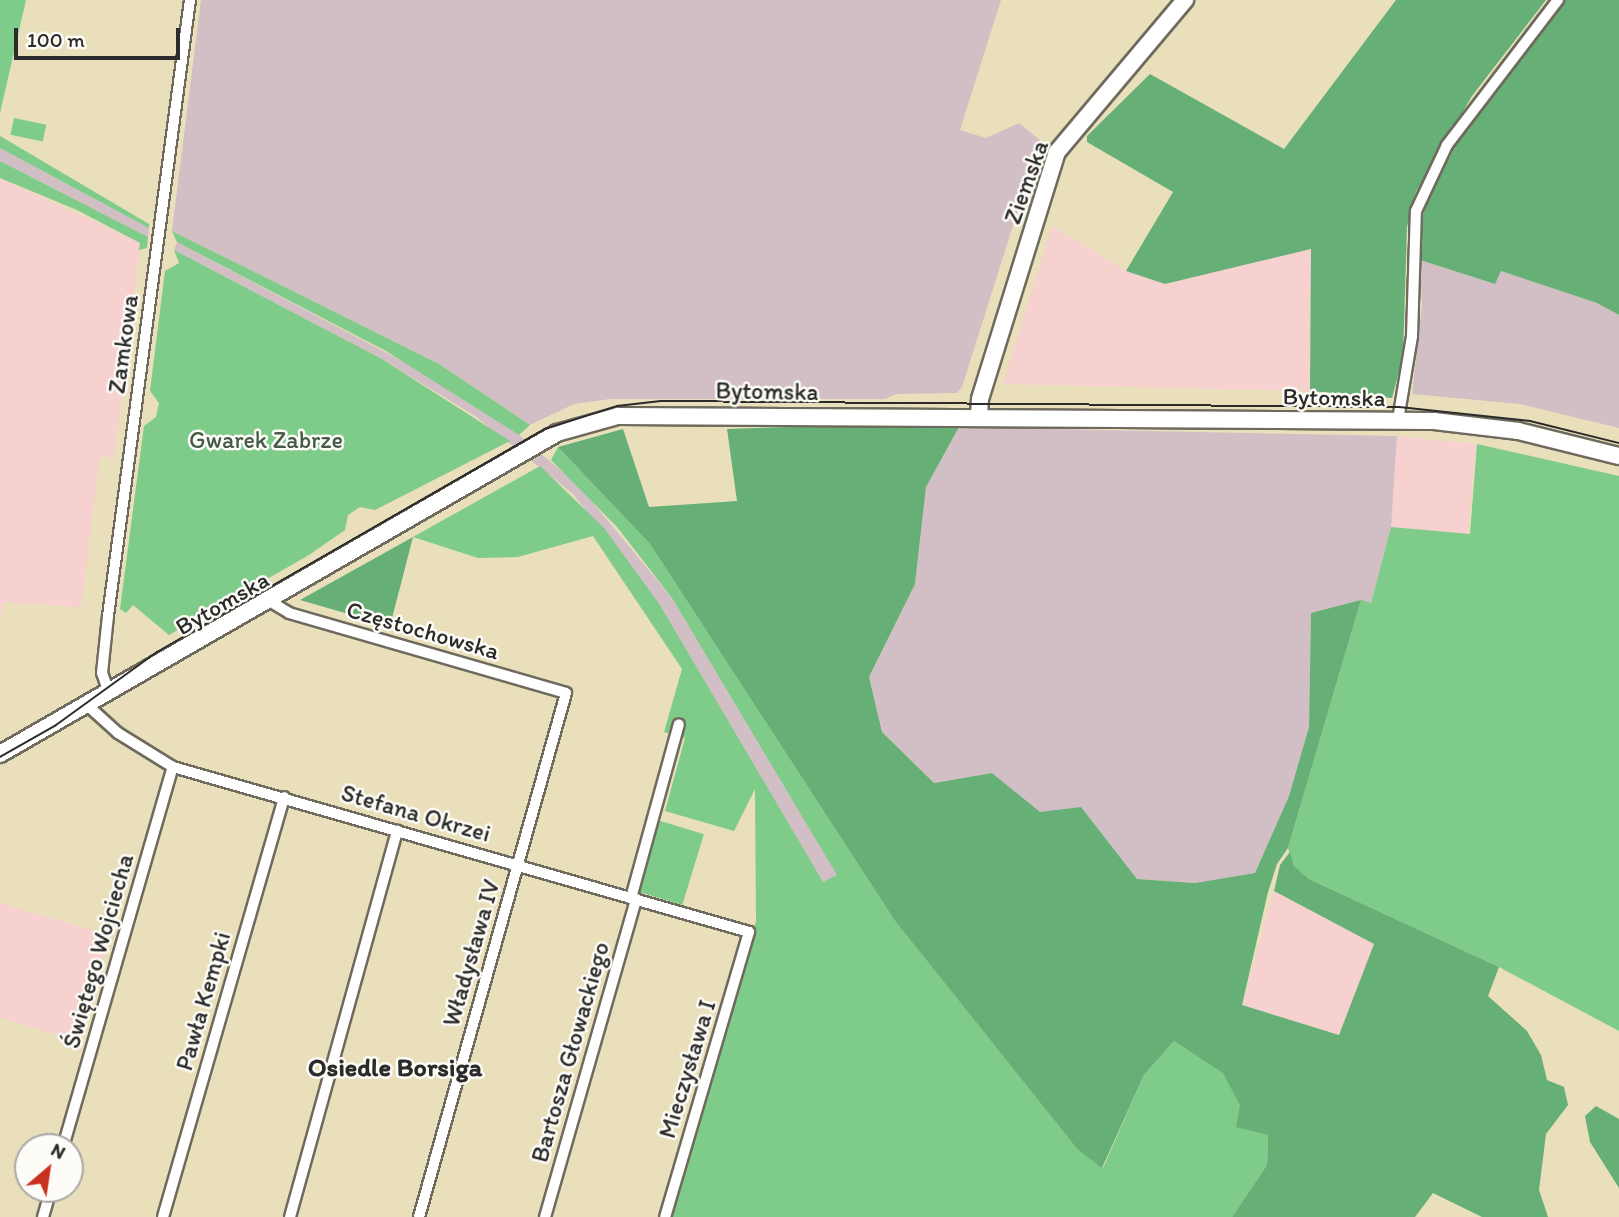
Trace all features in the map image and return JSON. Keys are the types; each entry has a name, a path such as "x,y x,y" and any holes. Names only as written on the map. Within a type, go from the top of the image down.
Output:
{"street":[{"name":"Zamkowa","path":"109,693 102,673 107,616 190,0"},
{"name":"Ziemska","path":"979,417 980,400 1057,152 1185,0"},
{"path":"1398,420 1412,336 1416,211 1447,145 1558,0"},
{"name":"Bytomska","path":"0,754 271,602 540,443 590,422 656,413 1398,420 1518,431 1619,456"},
{"name":"Częstochowska","path":"271,602 289,613 566,693"},
{"name":"Władysława IV","path":"419,1217 566,693"},
{"name":"Stefana Okrzei","path":"87,705 109,726 173,767 518,863 749,932"},
{"name":"Bartosza Głowackiego","path":"545,1217 679,724"},
{"name":"Świętego Wojciecha","path":"67,1133 173,767"},
{"name":"Pawła Kempki","path":"163,1217 284,797"},
{"path":"290,1217 397,831"},
{"name":"Mieczysława I","path":"665,1217 749,932"}],"shaded area":[{"path":"201,0 1001,0 960,130 986,138 1019,123 1040,140 962,387 957,393 896,394 885,399 610,399 574,404 530,425 439,364 172,231"},
{"path":"0,148 149,228 148,237 0,161"},
{"path":"0,178 140,243 114,458 100,456 81,607 3,602 0,624"},
{"path":"1052,226 1126,271 1165,284 1311,249 1310,391 1003,384"},
{"path":"177,242 436,379 519,435 579,486 672,598 838,876 823,883 660,605 573,494 475,416 382,359 174,250"},
{"path":"1420,260 1494,284 1501,271 1597,303 1619,315 1619,428 1520,404 1412,394 1422,305"},
{"path":"959,427 1397,436 1391,527 1371,603 1311,613 1309,727 1289,796 1255,873 1195,883 1137,879 1081,807 1040,813 992,773 934,783 882,732 869,677 915,584 926,487"},
{"path":"1397,436 1477,444 1467,535 1387,527"},
{"path":"1274,891 1374,944 1339,1035 1242,1005"},
{"path":"0,903 110,936 79,1041 0,1018"}],"green space":[{"path":"0,0 26,0 0,113"},
{"path":"1396,0 1546,0 1472,96 1416,192 1407,227 1403,356 1392,398 1310,391 1311,249 1165,284 1126,271 1173,192 1087,142 1087,136 1150,74 1284,149"},
{"path":"1564,0 1619,0 1619,315 1597,303 1501,271 1495,284 1420,260 1419,226 1432,190 1465,128"},
{"path":"14,118 46,125 43,141 10,135"},
{"path":"0,136 149,224 149,228 0,148"},
{"path":"0,161 148,237 147,248 139,250 140,243 77,210 0,178"},
{"path":"172,231 439,364 530,425 519,435 386,351 177,242"},
{"name":"Gwarek Zabrze","path":"174,250 382,359 510,441 375,510 360,507 348,515 345,530 309,555 169,635 133,605 126,613 120,609 144,426 156,417 159,403 150,391 165,271 179,263"},
{"path":"848,425 959,427 926,487 915,584 869,677 882,732 934,783 992,773 1040,812 1081,807 1137,879 1195,883 1255,873 1289,796 1309,727 1311,613 1361,600 1288,848 1277,864 1268,892 1242,1005 1339,1035 1374,944 1274,891 1280,865 1290,852 1294,866 1309,879 1499,967 1488,996 1527,1031 1541,1055 1547,1080 1564,1087 1568,1105 1546,1134 1539,1190 1548,1217 1482,1217 1433,1193 1415,1217 1232,1217 1267,1165 1268,1135 1236,1127 1240,1106 1223,1073 1174,1041 1144,1075 1102,1168 1078,1150 895,921 650,544 558,447 623,429 649,507 737,501 727,429"},
{"path":"1477,444 1619,476 1619,1031 1499,967 1309,879 1294,866 1288,848 1361,600 1371,603 1391,527 1470,534"},
{"path":"558,447 650,544 895,921 1078,1150 1103,1168 1144,1075 1174,1041 1223,1072 1240,1106 1268,1135 1267,1165 1232,1217 669,1217 756,921 755,789 734,831 665,811 685,738 664,732 682,669 593,536 518,557 478,558 413,537 540,466 604,528 660,605 823,882 837,875 672,598 617,527 551,460"},
{"path":"413,537 390,626 300,600"},
{"path":"657,820 704,834 682,905 635,891"},
{"path":"1596,1106 1619,1119 1619,1188 1590,1142 1585,1116"}],"tram line":[{"path":"0,757 56,725 157,652 545,429 617,406 661,401 1399,407 1530,421 1619,443"}],"district":[{"name":"Osiedle Borsiga","path":"395,1068"}]}
